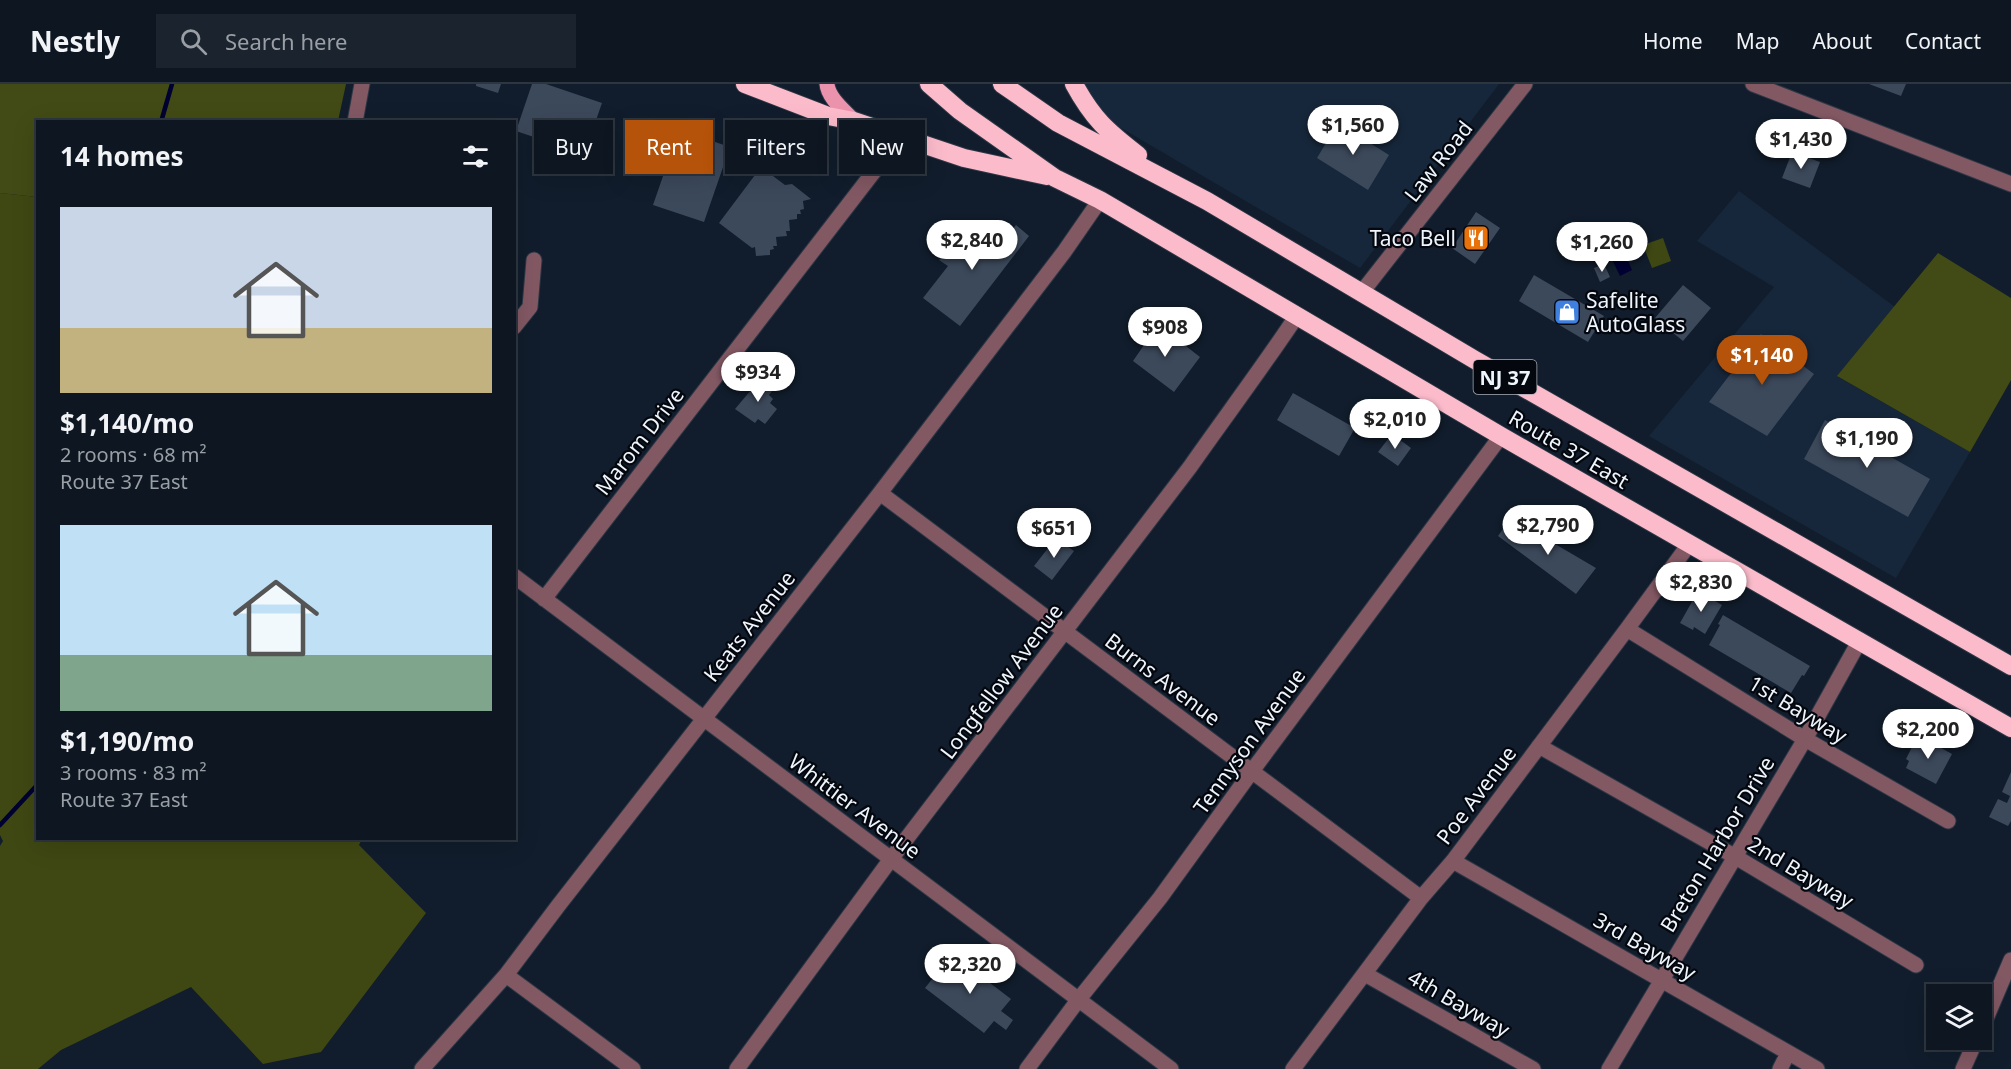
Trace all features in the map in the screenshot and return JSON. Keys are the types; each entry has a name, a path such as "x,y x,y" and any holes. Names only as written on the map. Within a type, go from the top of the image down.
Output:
{"highway":[{"path":"745,84 828,116 849,120"},
{"name":"Route 37 East","path":"929,84 960,111 1055,178 1100,200 1501,436 2011,728"},
{"name":"Route 37 East","path":"1002,84 1058,123 1247,224 1496,372 2011,666"},
{"path":"1074,84 1088,109 1108,133 1180,188"},
{"path":"925,145 964,158 1055,178"}],"main road":[{"path":"827,84 826,88 830,94 853,120"}],"street":[{"path":"355,120 362,84"},
{"name":"Law Road","path":"1362,292 1525,84"},
{"path":"1753,84 2011,184"},
{"name":"Marom Drive","path":"544,599 872,174"},
{"name":"Keats Avenue","path":"422,1069 506,975 880,493 1064,252 1100,200"},
{"path":"516,325 530,308 534,260"},
{"name":"Longfellow Avenue","path":"737,1069 891,859 1190,467 1264,366 1296,317"},
{"name":"Tennyson Avenue","path":"1027,1069 1079,999 1160,898 1501,436"},
{"name":"Burns Avenue","path":"880,493 1421,898"},
{"name":"Poe Avenue","path":"1293,1069 1421,898 1453,861 1690,543"},
{"name":"Whittier Avenue","path":"516,578 1171,1069"},
{"name":"1st Bayway","path":"1627,629 1805,739 1948,821"},
{"name":"Breton Harbor Drive","path":"1609,1069 1805,739 1860,640"},
{"name":"2nd Bayway","path":"1539,746 1734,856 1916,965"},
{"name":"3rd Bayway","path":"1453,861 1817,1069"},
{"path":"1992,1005 2011,960"},
{"name":"4th Bayway","path":"1365,974 1533,1069"},
{"path":"506,975 633,1069"},
{"path":"1964,1069 1972,1050"},
{"path":"1780,1069 1788,1053"}],"shaded area":[{"path":"1081,84 1499,84 1360,268 1116,125 1098,109"},
{"path":"1739,191 1895,307 1838,377 1970,452 1896,578 1649,436 1774,287 1697,241"},
{"path":"1620,243 1632,270 1620,276 1607,249"}],"green space":[{"path":"0,84 346,84 338,120 36,120 36,197 0,193"},
{"path":"0,193 36,197 36,840 362,840 359,845 426,913 321,1052 263,1064 191,987 61,1050 38,1069 0,1069 0,846 3,841 0,835"},
{"path":"1663,238 1671,261 1652,268 1643,245"},
{"path":"1938,253 2011,298 2011,380 1970,452 1837,376"}],"building":[{"path":"476,84 501,84 498,93 476,86"},
{"path":"532,84 546,84 602,103 596,120 534,120 534,137 516,131"},
{"path":"1869,84 1906,84 1901,96"},
{"path":"1338,123 1389,155 1368,190 1317,158"},
{"path":"713,141 725,145 725,161 704,222 653,205 664,174 713,174"},
{"path":"1792,152 1820,162 1810,188 1782,178"},
{"path":"756,174 770,174 785,185 792,184 811,199 803,201 804,209 800,210 801,214 797,214 797,219 789,220 790,231 786,231 787,236 776,237 777,246 773,246 774,249 770,250 770,255 756,256 755,247 752,248 719,223"},
{"name":"Taco Bell","path":"1476,212 1500,228 1475,264 1452,248"},
{"path":"982,223 1004,240 1016,225 1029,236 960,326 923,298 948,266 939,260 957,237 966,244"},
{"path":"1604,264 1610,277 1600,282 1594,268"},
{"name":"Safelite AutoGlass","path":"1534,275 1604,316 1588,342 1519,301"},
{"path":"1683,285 1711,308 1683,341 1655,318"},
{"path":"1160,326 1200,357 1174,392 1133,361 1144,345 1138,341 1148,328 1155,333"},
{"path":"1761,334 1814,374 1767,436 1709,402"},
{"path":"762,377 775,387 769,395 773,399 770,403 777,409 765,424 758,419 755,423 735,409"},
{"path":"1293,393 1355,428 1339,456 1277,420"},
{"path":"1825,420 1930,479 1908,517 1804,459"},
{"path":"1392,434 1411,448 1398,466 1378,452"},
{"path":"1511,518 1596,568 1576,594 1498,536"},
{"path":"1056,538 1074,551 1052,580 1034,566"},
{"path":"1698,591 1722,605 1705,634 1694,627 1693,630 1680,623"},
{"path":"1723,615 1810,666 1791,693 1709,645"},
{"path":"1923,738 1952,754 1936,784 1906,768 1909,761 1906,759 1915,741 1919,744"},
{"path":"2011,772 2011,821 2008,826 1989,817 1998,799 2007,803 2010,796 2002,792"},
{"path":"952,954 1011,999 1001,1011 1013,1020 1006,1030 994,1021 984,1033 925,988"}],"waterway":[{"path":"162,120 172,84"},
{"path":"0,825 36,786"}],"place":[{"name":"Taco Bell","path":"1476,238"},
{"name":"Safelite AutoGlass","path":"1567,312"}]}
